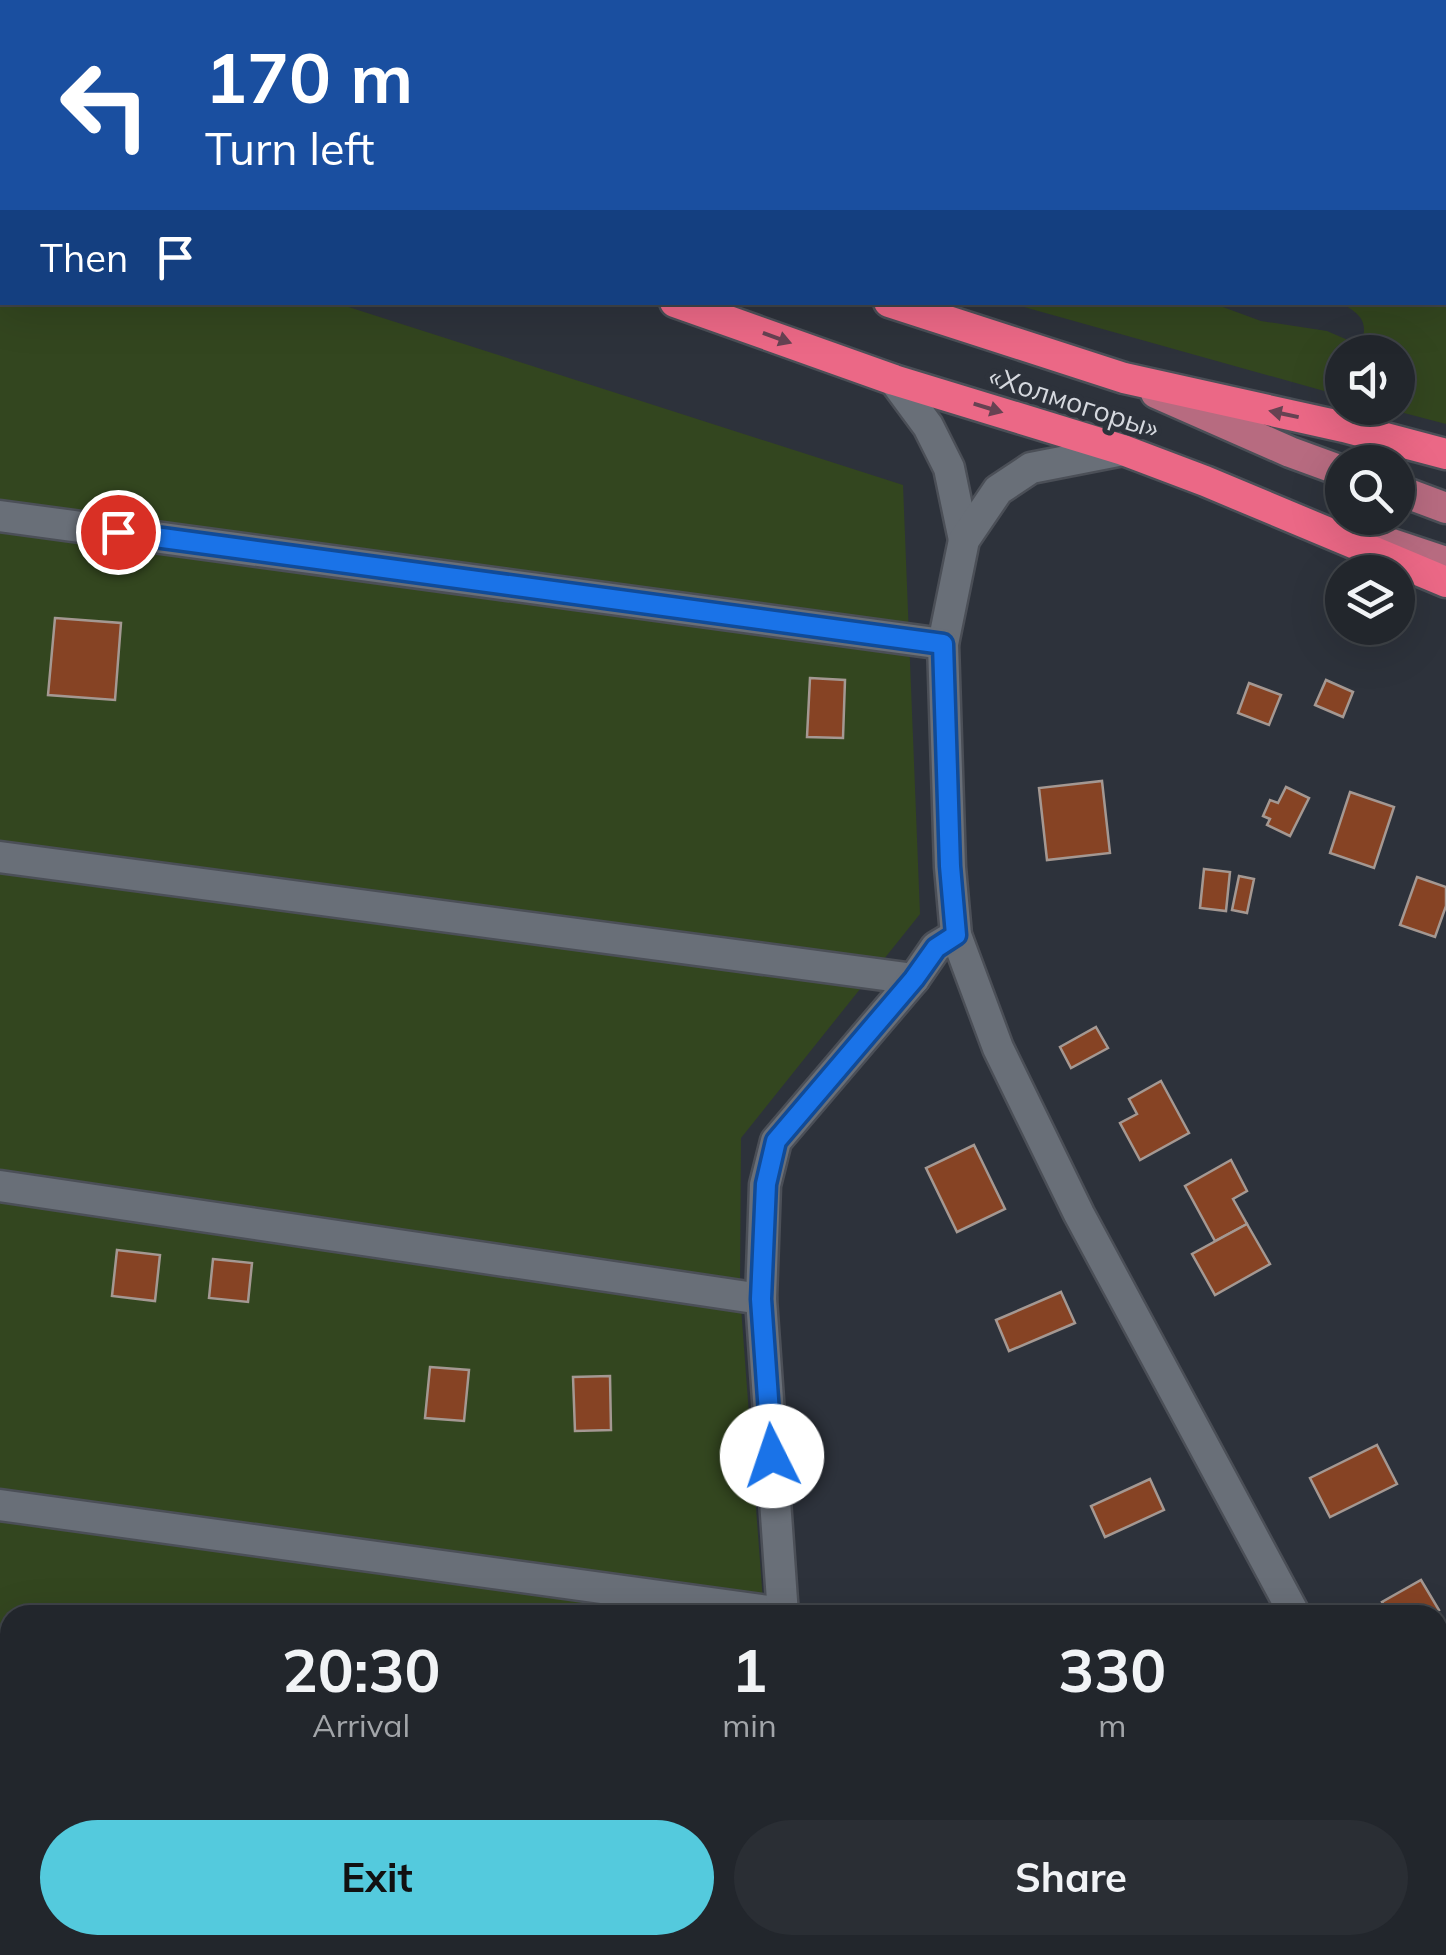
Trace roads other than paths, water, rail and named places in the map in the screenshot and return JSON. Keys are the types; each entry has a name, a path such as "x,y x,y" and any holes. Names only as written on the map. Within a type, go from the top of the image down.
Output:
{"highway":[{"name":"«Холмогоры»","path":"683,305 894,380 1123,450 1446,582"},
{"name":"«Холмогоры»","path":"898,305 1124,378 1446,454"}],"main road":[{"path":"1124,378 1325,465"},
{"path":"1206,481 1446,562"},
{"path":"1415,496 1446,508"}],"street":[{"path":"894,380 928,426 949,468 964,540"},
{"path":"1123,450 1031,468 998,490 964,540 943,644 956,935 998,1048 1079,1214 1290,1605"},
{"path":"0,516 943,644"},
{"path":"0,857 914,979"},
{"path":"782,1605 761,1299 766,1184 776,1141 936,948 956,935"},
{"path":"0,1186 761,1299"},
{"path":"0,1506 718,1605"}]}
